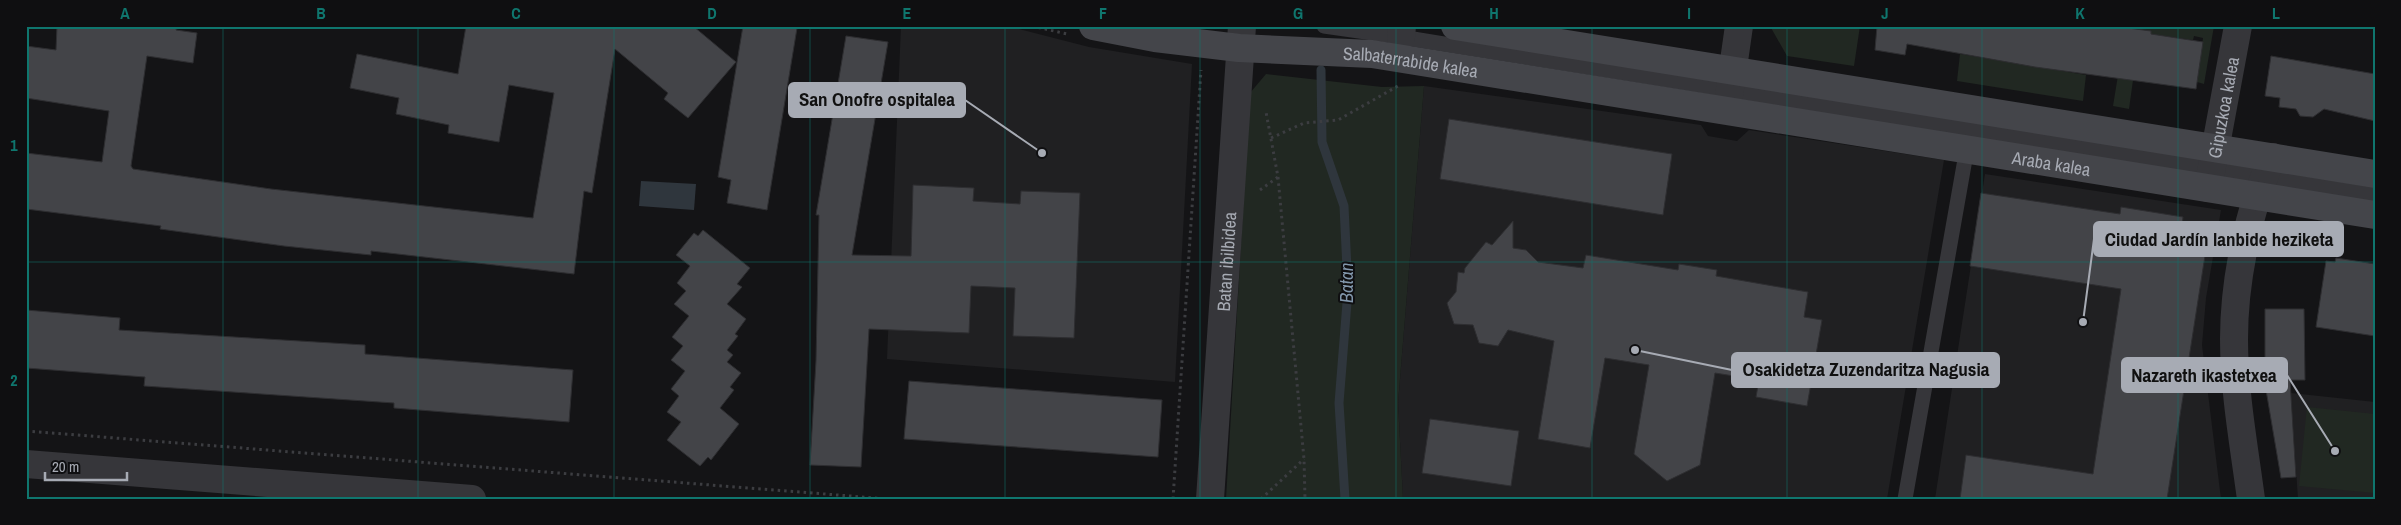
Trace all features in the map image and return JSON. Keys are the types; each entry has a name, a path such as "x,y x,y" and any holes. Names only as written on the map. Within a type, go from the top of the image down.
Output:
{"street":[{"name":"Salbaterrabide kalea","path":"1093,26 1155,38 1240,37 1372,54 1730,90"},
{"path":"1455,26 1730,90 1739,26"},
{"name":"Gipuzkoa kalea","path":"2212,168 2238,26"},
{"name":"Batan ibilbidea","path":"1210,499 1240,37"},
{"name":"Araba kalea","path":"1730,90 1967,148 2212,168 2264,177 2375,174"},
{"name":"Araba kalea","path":"1730,90 2264,177 2375,216"},
{"path":"2252,499 2236,381 2234,338 2243,254 2264,177"},
{"path":"26,464 472,499"}],"lane":[{"name":"Salbaterrabide kalea","path":"1324,26 1401,31 1730,90"},
{"path":"1905,499 1967,148"},
{"name":"Araba kalea","path":"2264,177 2375,194"}],"path":[{"path":"1173,499 1201,69"},
{"path":"1271,138 1304,124 1338,120 1405,82"},
{"path":"1278,176 1304,459 1305,499"},
{"path":"26,431 888,499"},
{"path":"1261,499 1304,459"}],"shaded area":[{"path":"901,26 1007,26 1089,47 1192,64 1175,382 887,359"},
{"path":"1770,26 1860,26 1854,66 1787,56"},
{"path":"2126,26 2214,26 2204,84 2197,82 2203,38 2194,36 2193,40 2151,34 2151,31 2140,30 2129,109 2113,106"},
{"path":"1960,54 2086,75 2083,101 1957,81"},
{"path":"1266,74 1382,87 1424,86 1398,403 1403,499 1226,499 1250,93"},
{"path":"1424,86 1701,125 1708,136 1737,141 1749,130 1944,160 1887,499 1403,499 1398,403"},
{"path":"1985,174 2221,210 2206,298 2202,345 2221,499 1935,499"},
{"path":"641,181 696,184 694,210 639,206"},
{"path":"2291,393 2375,402 2375,499 2298,499"},
{"path":"2307,407 2375,414 2375,493 2299,486"}],"building":[{"path":"57,26 177,26 176,30 197,33 193,63 147,56 131,166 133,169 271,189 533,218 554,93 509,85 499,142 448,133 449,125 396,114 399,98 350,88 357,54 458,74 466,26 693,26 736,62 688,118 664,99 668,93 615,49 592,193 584,191 574,274 371,251 371,255 284,246 160,229 161,226 26,209 26,153 102,162 109,111 26,98 26,46 56,50"},
{"path":"743,26 797,28 767,210 727,203 731,180 718,177"},
{"path":"1877,26 2112,26 2151,31 2151,34 2203,42 2196,89 2035,67 1907,44 1905,55 1875,50"},
{"path":"846,36 888,42 852,255 911,256 913,185 974,188 973,201 1020,204 1021,191 1080,193 1074,338 1013,336 1015,288 971,286 969,333 869,329 861,467 810,465 816,361 819,215 816,215"},
{"path":"2271,56 2375,74 2375,121 2324,109 2313,117 2300,116 2296,109 2279,107 2280,98 2265,96"},
{"path":"1449,119 1672,154 1663,215 1440,179"},
{"path":"1981,193 2120,214 2121,207 2183,217 2182,226 2209,230 2167,499 1960,499 1966,455 2093,474 2121,289 1970,266"},
{"path":"1513,221 1513,248 1526,250 1538,262 1583,268 1586,255 1678,270 1679,264 1717,270 1716,276 1808,292 1804,317 1822,320 1807,406 1756,397 1759,380 1715,373 1700,465 1667,481 1634,454 1649,365 1605,358 1590,448 1538,439 1554,341 1508,330 1498,346 1479,343 1473,325 1454,324 1447,303 1456,292 1458,272 1464,273 1465,268 1486,242 1492,245"},
{"path":"703,230 750,268 737,284 742,287 727,304 746,319 735,334 738,336 727,350 733,355 727,362 741,373 730,387 734,390 720,408 739,424 711,460 708,457 700,466 667,440 681,422 667,412 679,396 671,389 685,371 671,360 683,346 672,337 689,316 674,304 686,291 677,283 690,266 676,255 694,233 698,236"},
{"path":"2336,258 2375,264 2375,336 2316,327 2326,261 2335,262"},
{"path":"2265,309 2304,309 2305,380 2290,380 2296,477 2281,478 2265,384"},
{"path":"26,310 120,318 119,330 365,345 365,354 573,370 569,422 394,408 394,403 144,386 145,377 26,368"},
{"path":"909,381 1162,400 1158,457 904,439"},
{"path":"1430,419 1519,431 1511,486 1422,473"}],"waterway":[{"name":"Batan","path":"1321,70 1322,142 1344,206 1348,290 1339,403 1345,499"}],"place":[{"name":"San Onofre ospitalea","path":"1042,153"},
{"name":"Ciudad Jardín lanbide heziketa","path":"2083,322"},
{"name":"Osakidetza Zuzendaritza Nagusia","path":"1635,350"},
{"name":"Nazareth ikastetxea","path":"2335,451"}]}
